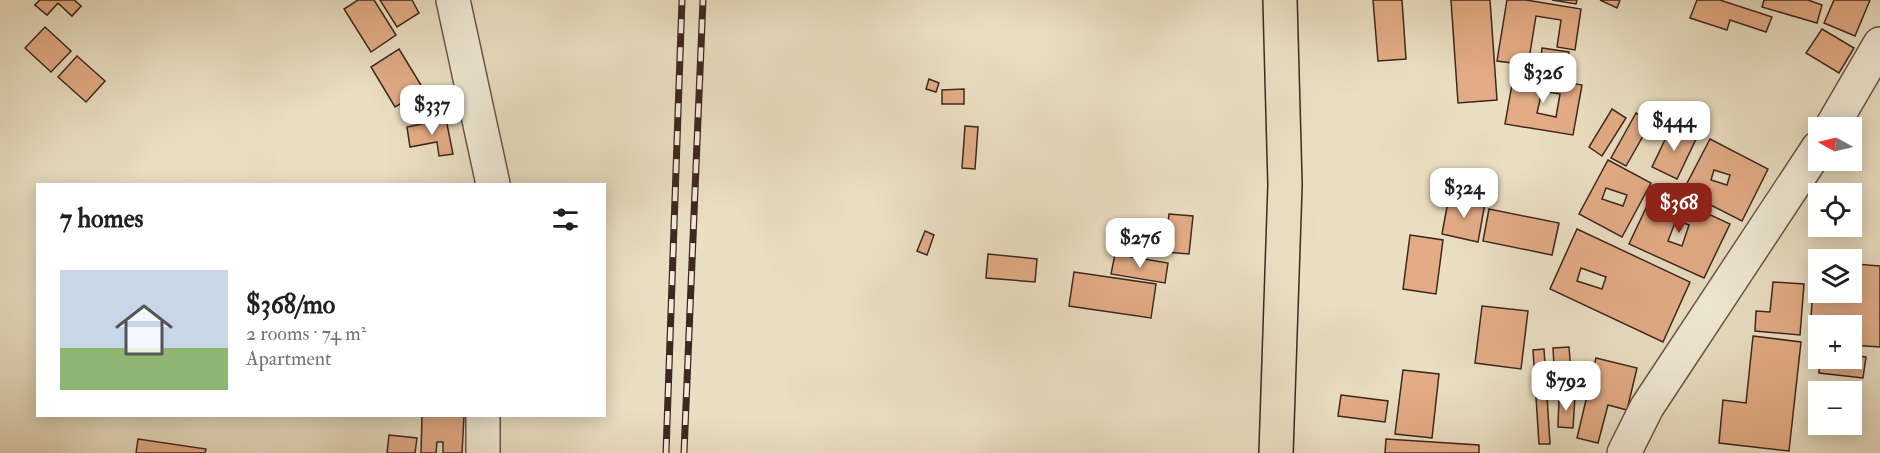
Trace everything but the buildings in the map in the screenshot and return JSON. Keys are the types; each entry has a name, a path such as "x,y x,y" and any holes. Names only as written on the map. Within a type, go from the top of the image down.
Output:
{"highway":[{"path":"1276,453 1285,186 1280,0"}],"street":[{"path":"453,0 493,183"},
{"path":"1837,117 1880,44"},
{"path":"1624,453 1647,407 1808,162"},
{"path":"483,417 483,453"}],"railway":[{"path":"666,453 682,0"},
{"path":"684,453 703,0"}]}
